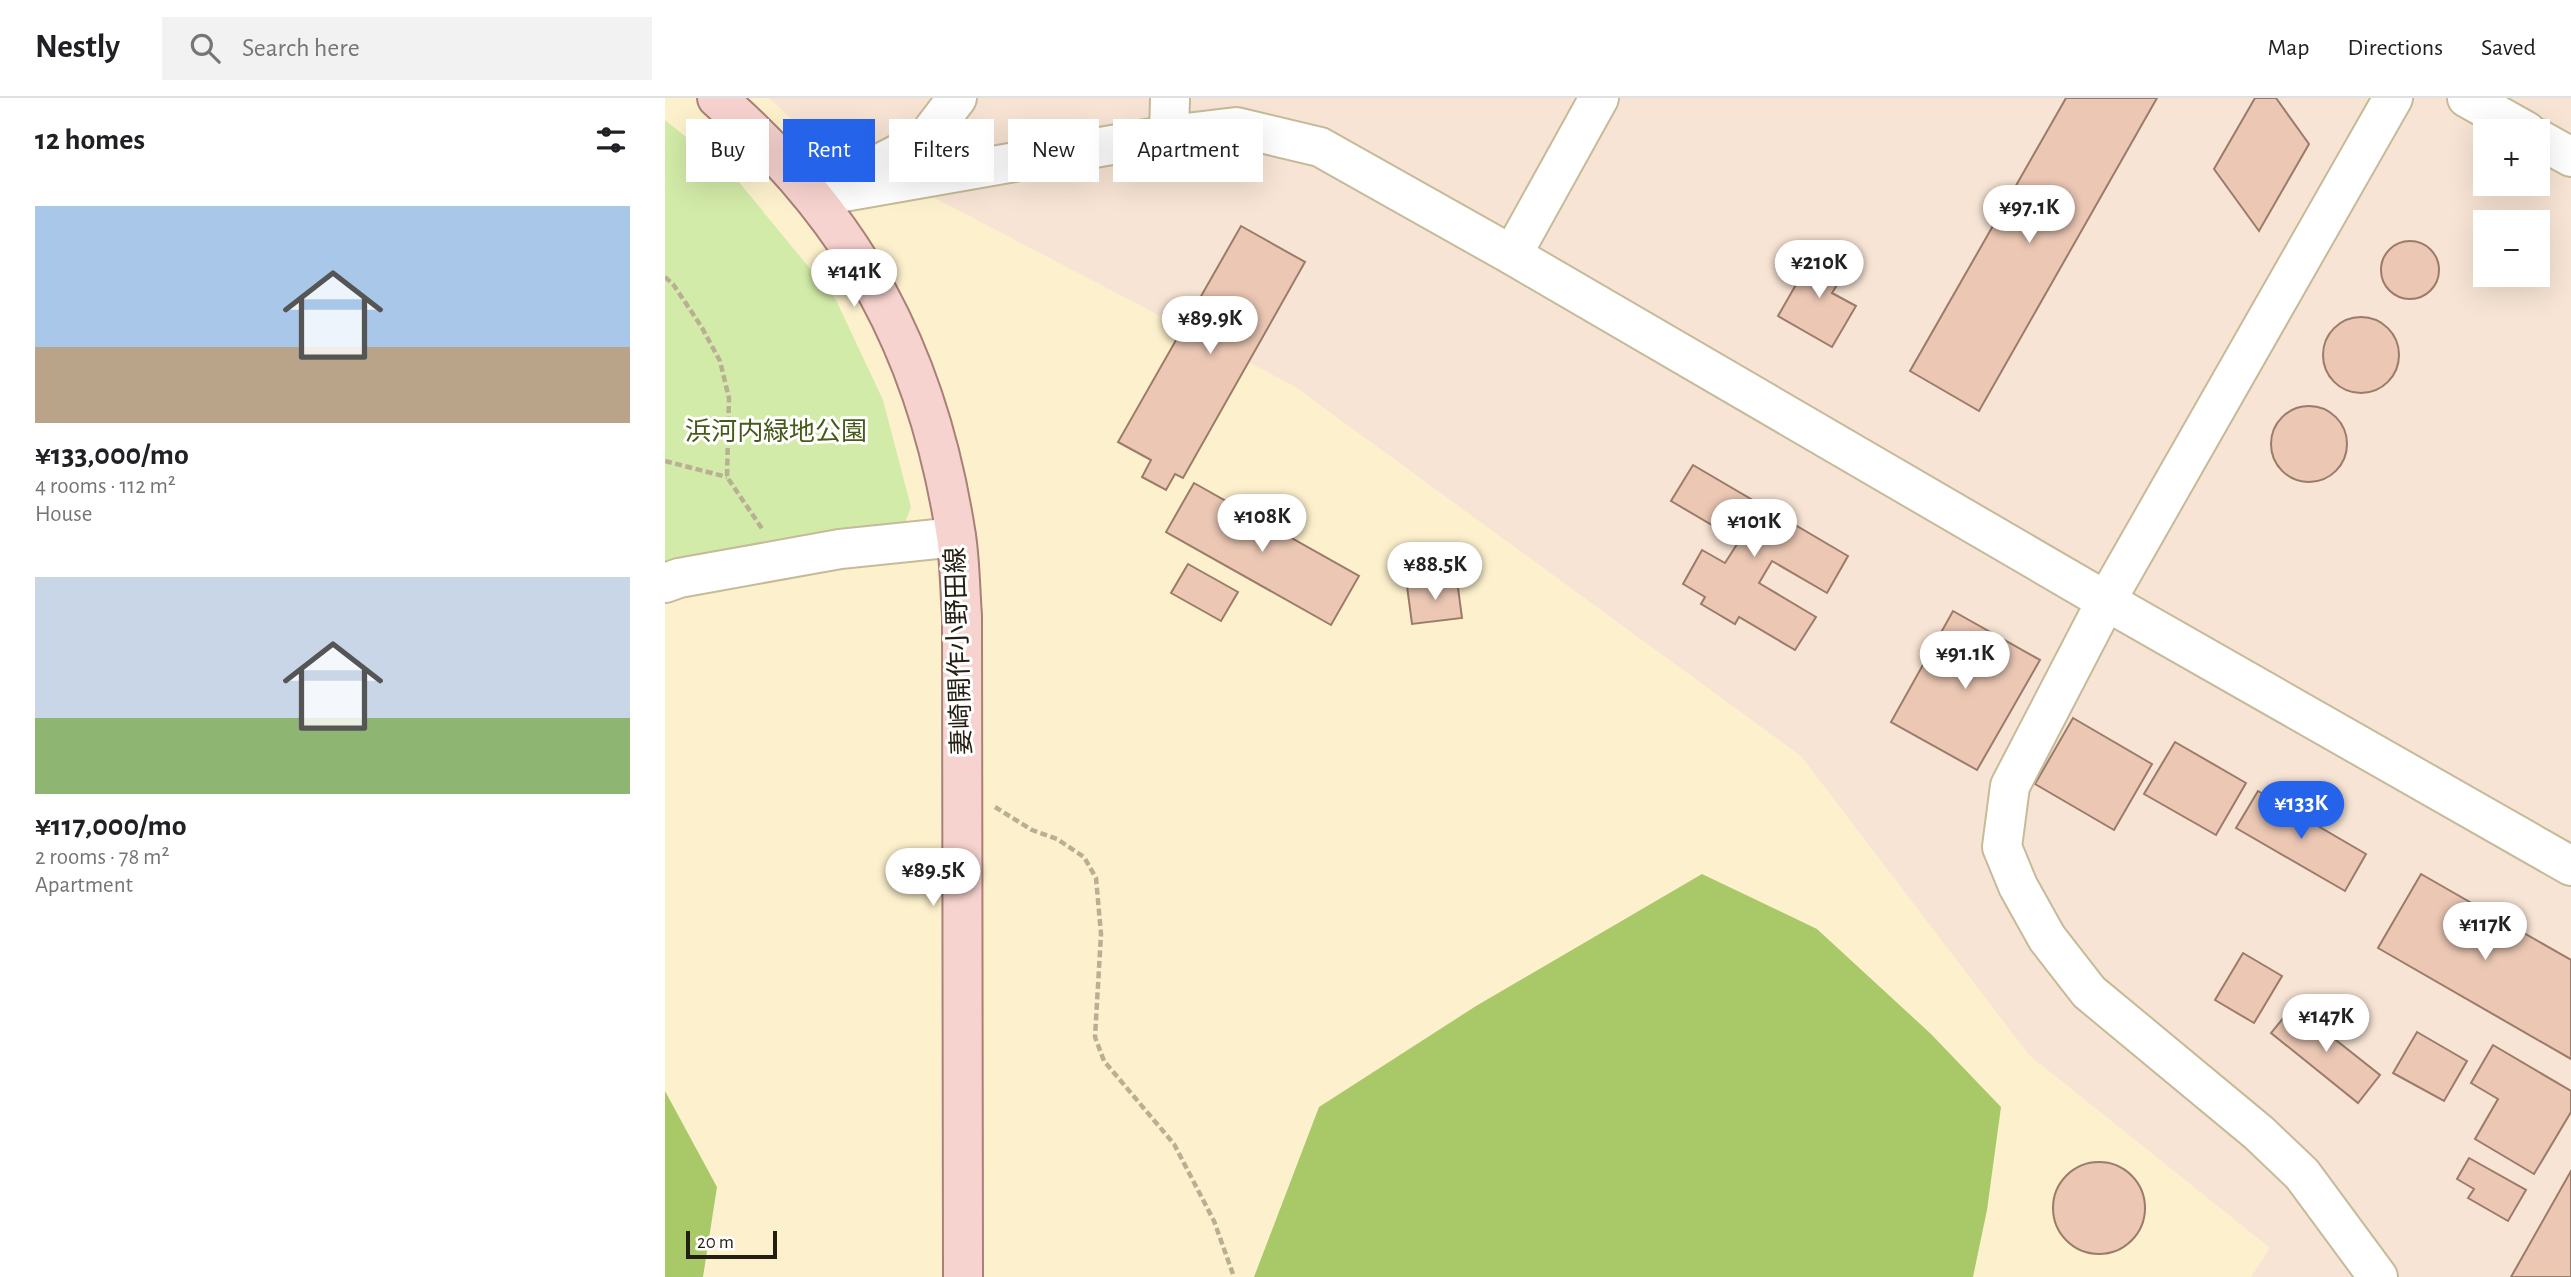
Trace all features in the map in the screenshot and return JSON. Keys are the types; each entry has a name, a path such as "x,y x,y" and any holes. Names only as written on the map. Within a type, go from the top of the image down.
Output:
{"main road":[{"name":"妻崎開作小野田線","path":"717,98 772,148 815,197 879,293 899,332 936,440 956,537 962,616 963,1277"}],"street":[{"path":"815,197 925,140 957,98"},
{"path":"1169,119 1170,98"},
{"path":"1512,255 1599,98"},
{"path":"2378,1277 2302,1174 2259,1133 2089,992 2047,938 2002,847 2010,786 2106,601 2393,98"},
{"path":"2467,98 2505,119"},
{"path":"1263,133 1320,146 2106,601 2571,866"},
{"path":"815,197 1113,145"},
{"path":"2550,145 2571,157"},
{"path":"665,583 679,578 840,549 956,537"}],"path":[{"path":"665,277 673,284 701,326 720,361 729,398 727,477 782,559"},
{"path":"665,461 727,477"},
{"path":"962,786 1032,830 1057,839 1084,857 1096,878 1101,934 1095,1037 1104,1061 1174,1144 1214,1221 1234,1277"}],"shaded area":[{"path":"769,98 2571,98 2571,1277 2251,1277 2270,1248 2029,1055 1801,756 1294,386 904,182 994,182 994,119 889,119 889,174 875,167 875,119 791,119"}],"green space":[{"name":"浜河内緑地公園","path":"665,120 686,137 686,182 739,182 836,300 883,400 911,507 905,523 665,573"},
{"path":"1702,874 1817,929 1931,1034 2001,1107 1987,1210 1973,1277 1254,1277 1319,1107 1476,1006"},
{"path":"665,1091 717,1187 703,1277 665,1277"}],"building":[{"path":"2066,98 2157,98 1979,411 1910,371"},
{"path":"2255,98 2276,98 2309,144 2259,231 2214,169"},
{"path":"1241,226 1305,262 1183,478 1175,474 1166,490 1142,477 1151,460 1118,442"},
{"path":"2410,241 2421,243 2434,254 2439,270 2437,281 2426,294 2410,299 2399,297 2386,286 2381,270 2383,259 2394,246"},
{"path":"1817,248 1848,267 1832,293 1856,306 1832,347 1778,316"},
{"path":"2361,317 2375,320 2388,328 2396,341 2399,355 2396,369 2388,382 2375,390 2361,393 2347,390 2334,382 2326,369 2323,355 2326,341 2334,328 2347,320"},
{"path":"2309,406 2323,409 2336,417 2344,430 2347,444 2344,458 2336,471 2323,479 2309,482 2295,479 2282,471 2274,458 2271,444 2274,430 2282,417 2295,409"},
{"path":"1693,465 1848,556 1827,593 1772,561 1759,583 1816,617 1795,650 1739,617 1735,624 1701,604 1705,597 1683,584 1702,550 1725,563 1739,541 1671,501"},
{"path":"1194,483 1359,576 1331,625 1166,532"},
{"path":"1188,564 1238,592 1221,621 1171,593"},
{"path":"1457,580 1462,618 1412,624 1407,586"},
{"path":"1953,611 2040,660 1977,770 1891,722"},
{"path":"2073,718 2152,764 2114,830 2035,784"},
{"path":"2175,742 2246,783 2216,835 2144,794"},
{"path":"2258,791 2366,854 2345,891 2236,828"},
{"path":"2421,874 2571,960 2571,1059 2378,948"},
{"path":"2243,953 2282,976 2254,1023 2215,1000"},
{"path":"2293,1006 2380,1075 2358,1103 2271,1033"},
{"path":"2417,1032 2467,1061 2444,1101 2393,1073"},
{"path":"2493,1045 2571,1091 2571,1112 2534,1174 2475,1139 2498,1099 2471,1083"},
{"path":"2469,1158 2526,1190 2508,1221 2468,1198 2474,1189 2457,1179"},
{"path":"2099,1162 2117,1165 2132,1175 2142,1190 2145,1208 2142,1226 2132,1241 2117,1251 2099,1254 2081,1251 2066,1241 2056,1226 2053,1208 2056,1190 2066,1175 2081,1165"},
{"path":"2571,1171 2571,1277 2511,1277"}]}
